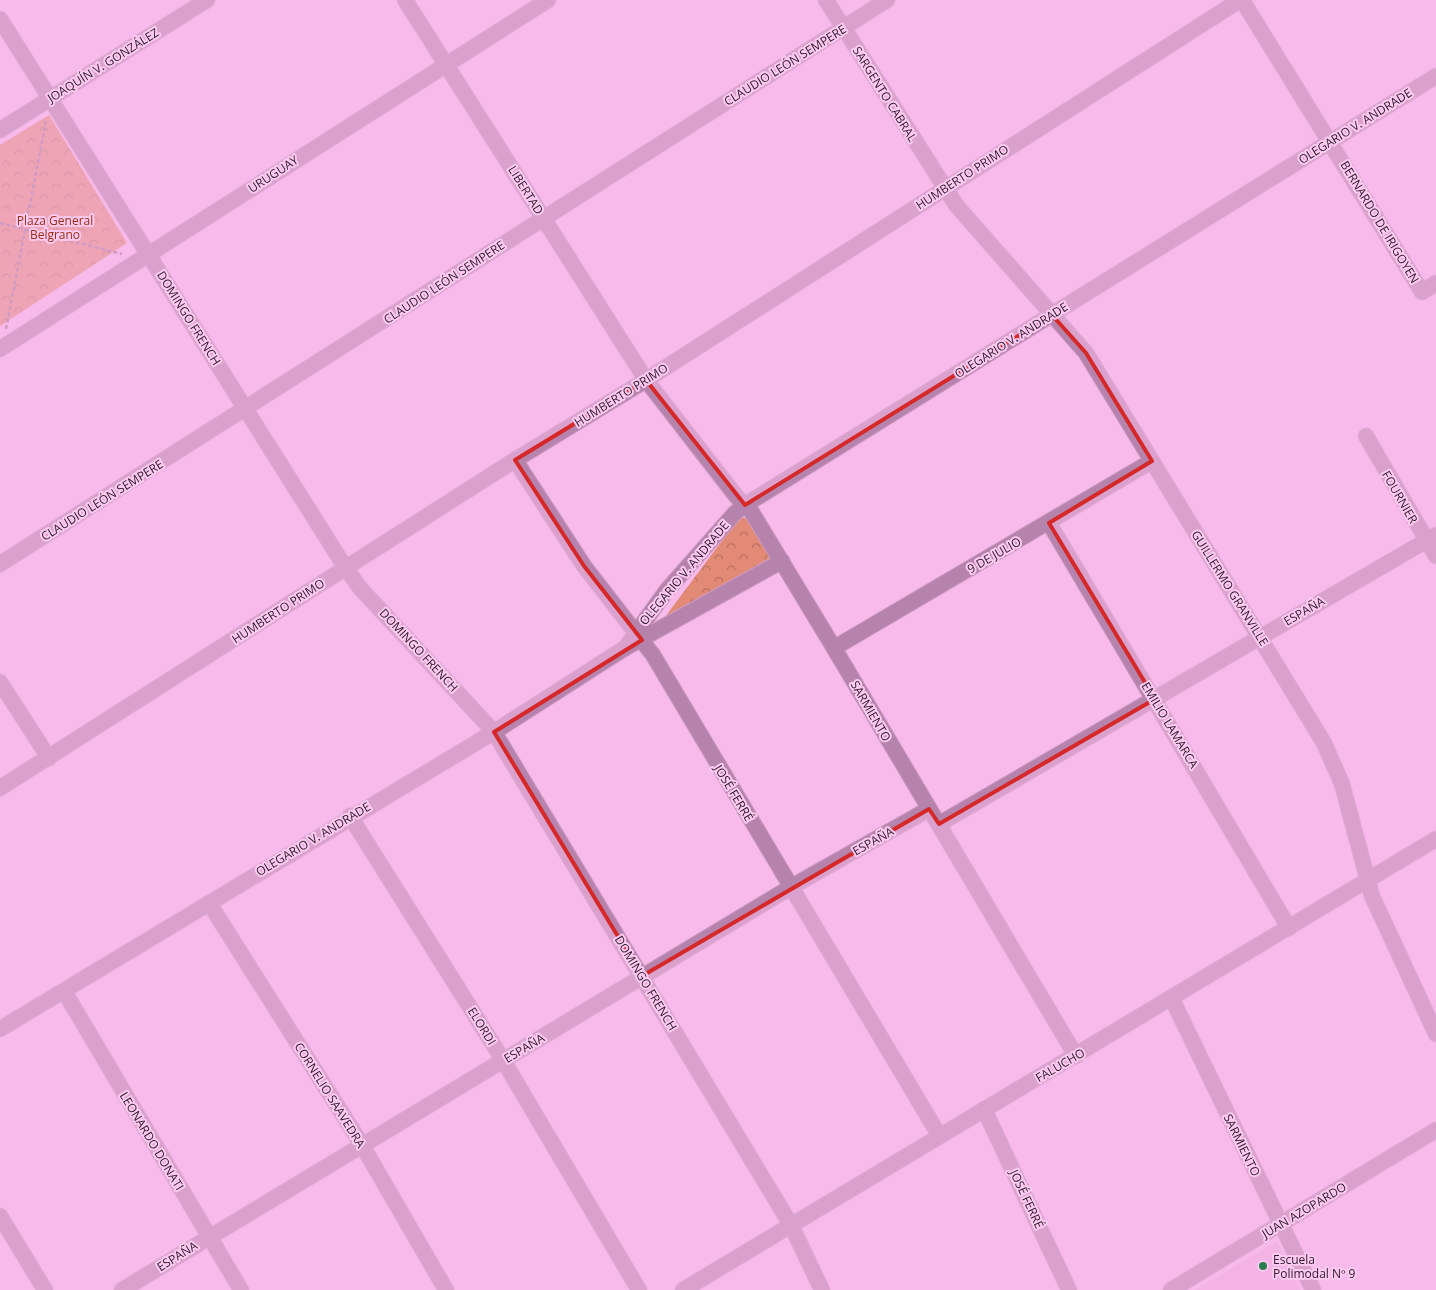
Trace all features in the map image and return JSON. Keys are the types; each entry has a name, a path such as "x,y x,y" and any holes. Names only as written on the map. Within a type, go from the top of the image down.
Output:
{"street":[{"name":"JOAQUÍN V. GONZÁLEZ","path":"0,130 207,0"},
{"name":"LIBERTAD","path":"405,0 447,63 646,380"},
{"name":"URUGUAY","path":"1,348 548,0"},
{"name":"SARGENTO CABRAL","path":"826,0 944,188"},
{"name":"CLAUDIO LEÓN SEMPERE","path":"0,564 247,409 543,218 887,0"},
{"name":"BERNARDO DE IRIGOYEN","path":"1241,0 1331,141 1422,292 1436,283"},
{"name":"HUMBERTO PRIMO","path":"0,788 515,460 646,380 1241,0"},
{"name":"DOMINGO FRENCH","path":"0,19 51,97 144,257 247,409 360,588 494,732 791,1225 822,1290"},
{"name":"OLEGARIO V. ANDRADE","path":"639,636 674,583 735,513 745,505 1436,76"},
{"name":"GUILLERMO GRANVILLE","path":"944,188 966,219 1086,353 1260,637 1334,763 1379,913 1436,1034"},
{"name":"SARMIENTO","path":"646,380 745,505 782,561 1076,1056"},
{"name":"FOURNIER","path":"1366,436 1431,538 1436,556"},
{"name":"JOSÉ FERRÉ","path":"515,460 584,566 639,636 939,1135"},
{"name":"9 DE JULIO","path":"834,648 1152,461"},
{"name":"EMILIO LAMARCA","path":"1049,523 1289,928"},
{"name":"ESPAÑA","path":"939,824 1431,538"},
{"name":"OLEGARIO V. ANDRADE","path":"0,1029 350,816 494,732 625,648 639,636 782,561"},
{"path":"0,682 49,758"},
{"name":"ESPAÑA","path":"122,1290 790,887 929,809"},
{"name":"ELORDI","path":"350,816 503,1060 639,1290"},
{"name":"FALUCHO","path":"684,1290 939,1135 1172,999 1436,839"},
{"name":"CORNELIO SAAVEDRA","path":"209,903 362,1145 446,1290"},
{"name":"LEONARDO DONATI","path":"64,991 241,1290"},
{"name":"SARMIENTO","path":"1172,999 1313,1290"},
{"name":"JOSÉ FERRÉ","path":"984,1109 1069,1290"},
{"name":"JUAN AZOPARDO","path":"1171,1290 1436,1130"},
{"path":"0,1216 45,1290"}],"path":[{"path":"1,348 51,97"},
{"path":"0,223 144,257"}],"highlighted area":[{"path":"1052,315 1086,353 1152,461 1049,523 1155,699 939,824 929,809 642,976 494,732 642,640 584,566 515,460 646,380 745,505"}],"shaded area":[{"name":"Escuela Polimodal Nº 9","path":"1277,1241 1300,1290 1195,1290"}],"green space":[{"name":"Plaza General Belgrano","path":"49,115 127,243 0,326 0,145"},
{"path":"739,518 748,518 772,557 662,621"}],"place":[{"name":"Escuela Polimodal Nº 9","path":"1263,1266"}]}
